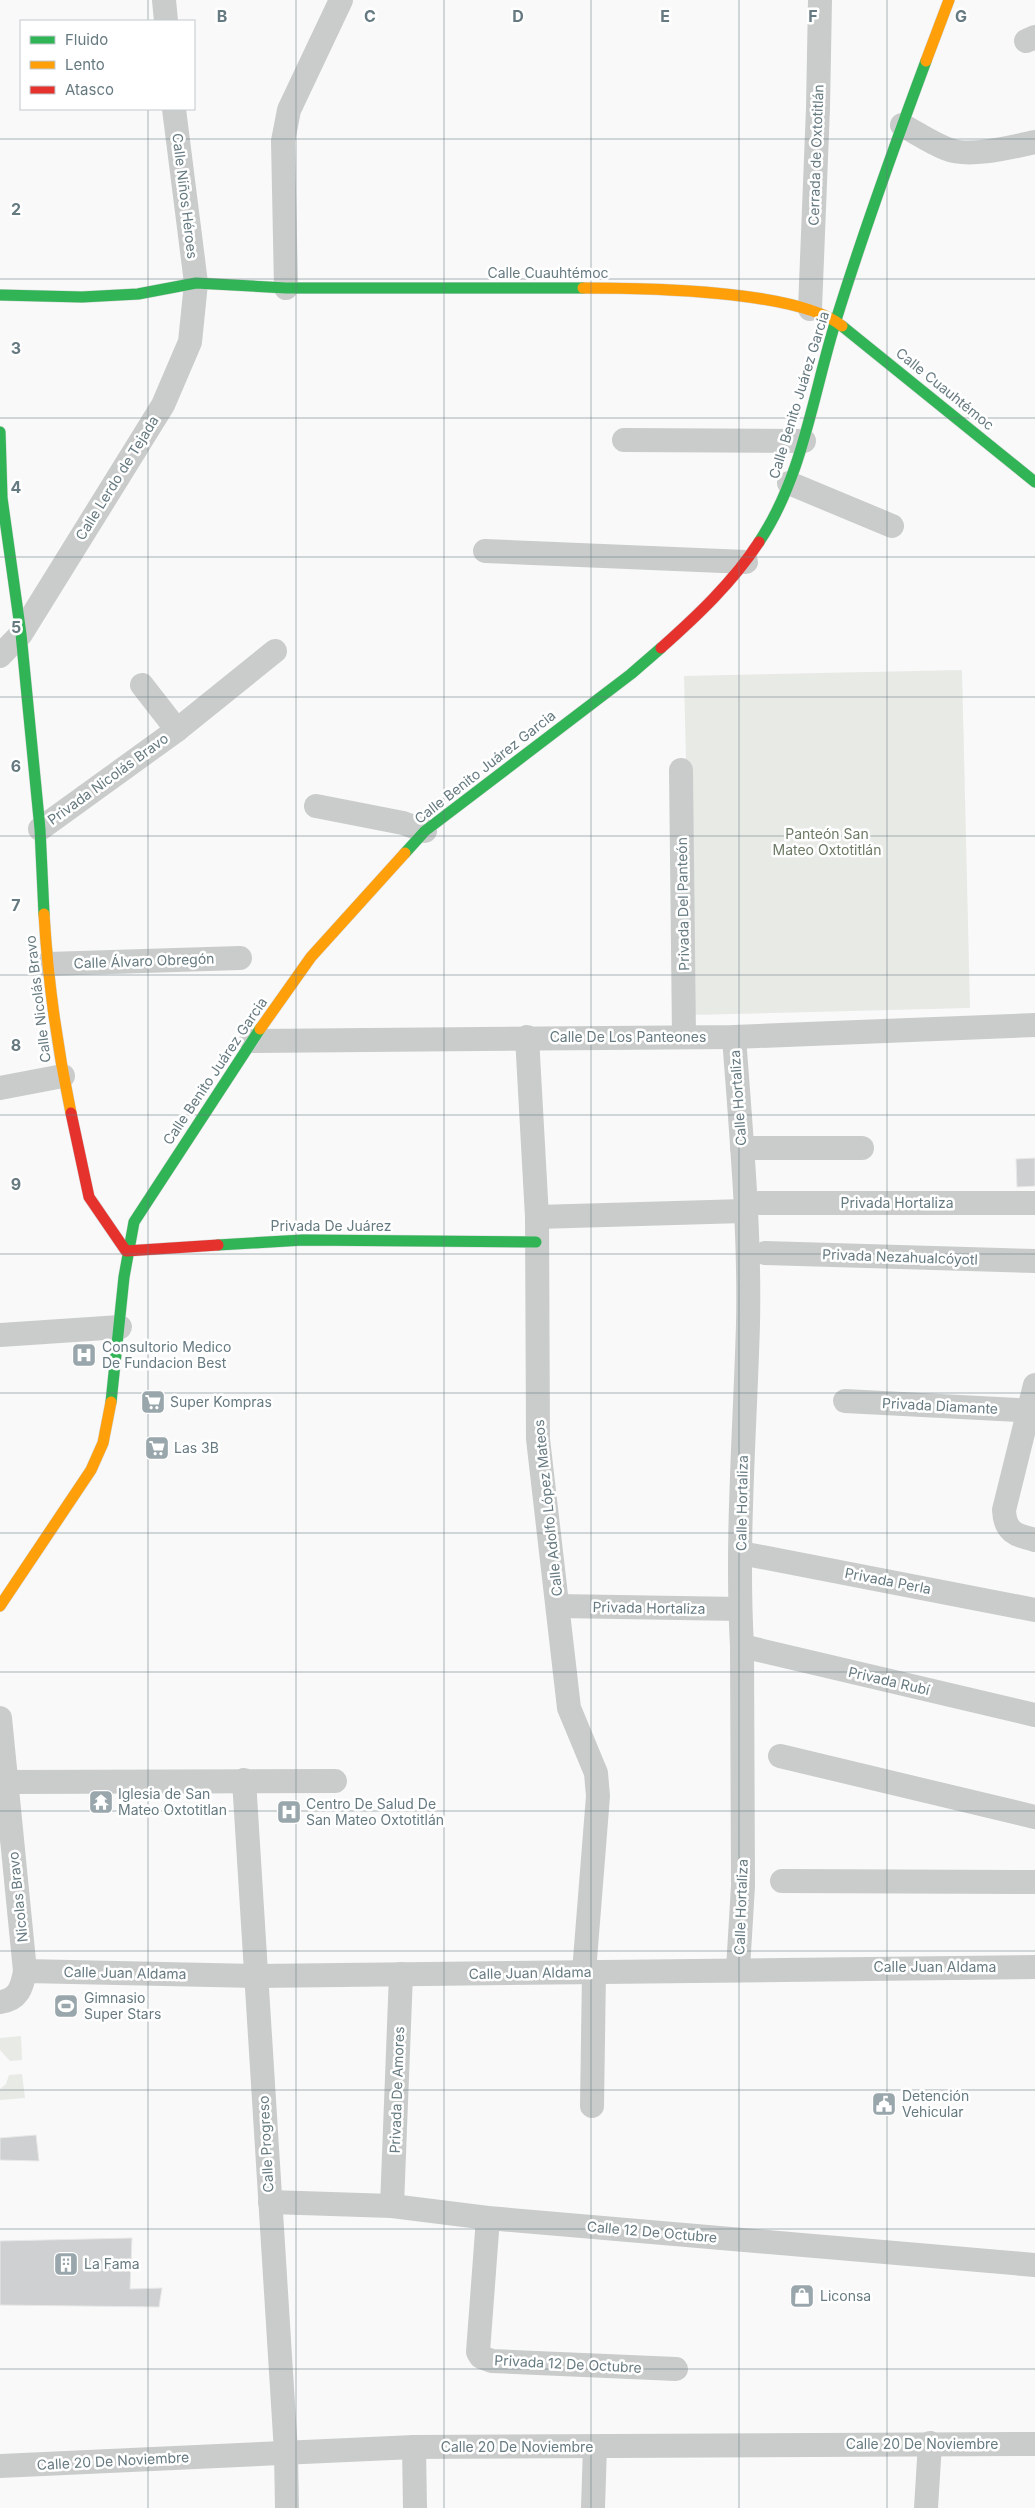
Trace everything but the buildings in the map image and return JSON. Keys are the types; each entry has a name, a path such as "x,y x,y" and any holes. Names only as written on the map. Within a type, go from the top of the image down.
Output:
{"street":[{"path":"164,0 166,20"},
{"path":"286,288 283,141 289,110 341,0"},
{"name":"Cerrada de Oxtotitlán","path":"810,309 820,0"},
{"name":"Calle Benito Juárez Garcia","path":"0,1606 90,1472 102,1445 109,1415 120,1327 126,1251 134,1222 251,1041 311,957 426,831 632,674 696,617 746,562 768,529 804,441 836,321 902,125 949,0"},
{"name":"Calle Niños Héroes","path":"174,110 196,284"},
{"path":"902,125 948,150 971,152 1035,142"},
{"name":"Calle Cuauhtémoc","path":"0,296 82,297 138,294 196,284 286,288 640,288 762,300 810,309 836,321 1035,482"},
{"name":"Calle Lerdo de Tejada","path":"0,656 21,634 163,405 190,342 196,284"},
{"name":"Calle Nicolás Bravo","path":"0,432 1,498 21,634 40,828 47,964 63,1076 89,1197 126,1251"},
{"path":"624,440 804,441"},
{"path":"788,483 892,526"},
{"path":"485,552 746,562"},
{"name":"Privada Nicolás Bravo","path":"40,828 177,730 275,651"},
{"name":"Privada Nicolás Bravo","path":"142,684 177,730"},
{"name":"Privada Del Panteón","path":"681,770 684,1037"},
{"path":"316,806 402,823 426,831"},
{"name":"Calle Álvaro Obregón","path":"47,964 240,958"},
{"name":"Calle De Los Panteones","path":"251,1041 527,1037 734,1037 1035,1025"},
{"name":"Calle Adolfo López Mateos","path":"527,1037 537,1217 538,1439 569,1708 596,1773 598,1796 589,1972 592,2106"},
{"name":"Calle Hortaliza","path":"734,1037 742,1148 752,1207 740,1609 742,1646 743,1886 738,1969"},
{"path":"0,1088 63,1076"},
{"path":"742,1148 862,1148"},
{"name":"Privada Hortaliza","path":"537,1217 752,1207 1035,1203"},
{"name":"Privada De Juárez","path":"126,1251 303,1240 536,1242"},
{"name":"Privada Nezahualcóyotl","path":"765,1253 1035,1261"},
{"path":"0,1335 120,1327"},
{"path":"1035,1385 1033,1411 1004,1510 1004,1522 1008,1528 1035,1540"},
{"name":"Privada Diamante","path":"844,1401 1033,1411"},
{"name":"Privada Perla","path":"742,1553 1035,1610"},
{"name":"Privada Hortaliza","path":"558,1606 740,1609"},
{"name":"Privada Rubí","path":"742,1646 1035,1715"},
{"name":"Nicolas Bravo","path":"0,1718 25,1971 22,1986 18,1993 8,2001 0,2002"},
{"path":"780,1756 1035,1817"},
{"name":"Calle Progreso","path":"244,1780 286,2452 287,2508"},
{"path":"7,1782 335,1781"},
{"path":"782,1881 1035,1882"},
{"name":"Calle Juan Aldama","path":"25,1971 256,1976 1035,1967"},
{"name":"Privada De Amores","path":"392,2206 401,1974"},
{"name":"Calle 12 De Octubre","path":"270,2202 392,2206 488,2218 1035,2265"},
{"name":"Privada 12 De Octubre","path":"488,2218 478,2352 481,2356 492,2361 676,2369"},
{"path":"926,2508 930,2443"},
{"name":"Calle 20 De Noviembre","path":"0,2466 414,2447 930,2443 1035,2444"},
{"path":"414,2447 415,2508"},
{"path":"593,2508 595,2447"}],"green space":[{"name":"Panteón San Mateo Oxtotitlán","path":"962,670 970,1008 692,1015 684,676"},
{"path":"21,2036 22,2060 10,2061 0,2050 0,2038"},
{"path":"22,2074 25,2098 0,2100 0,2089 6,2084 9,2075"}],"traffic: fast":[{"path":"759,542 774,517 797,462 846,287 926,61"},
{"path":"0,295 82,297 138,294 196,283 286,288 583,288"},
{"path":"842,326 1035,482"},
{"path":"0,432 2,498 21,634 40,829 44,914"},
{"path":"405,853 425,831 631,674 661,648"},
{"path":"111,1402 124,1277 134,1222 260,1029"},
{"path":"218,1245 303,1240 536,1242"}],"traffic: slow":[{"path":"926,61 949,0"},
{"path":"583,288 680,291 757,298 821,314 842,326"},
{"path":"260,1029 311,957 405,853"},
{"path":"44,914 54,1014 71,1113"},
{"path":"0,1606 91,1470 103,1443 111,1402"}],"traffic: jam":[{"path":"661,648 714,598 738,571 759,542"},
{"path":"71,1113 89,1197 126,1251 218,1245"}],"place":[{"name":"Consultorio Medico De Fundacion Best","path":"84,1355"},
{"name":"Super Kompras","path":"153,1402"},
{"name":"Las 3B","path":"157,1448"},
{"name":"Iglesia de San Mateo Oxtotitlan","path":"101,1802"},
{"name":"Centro De Salud De San Mateo Oxtotitlán","path":"289,1812"},
{"name":"Gimnasio Super Stars","path":"66,2006"},
{"name":"Detención Vehicular","path":"884,2104"},
{"name":"La Fama","path":"66,2264"},
{"name":"Liconsa","path":"802,2296"}]}
